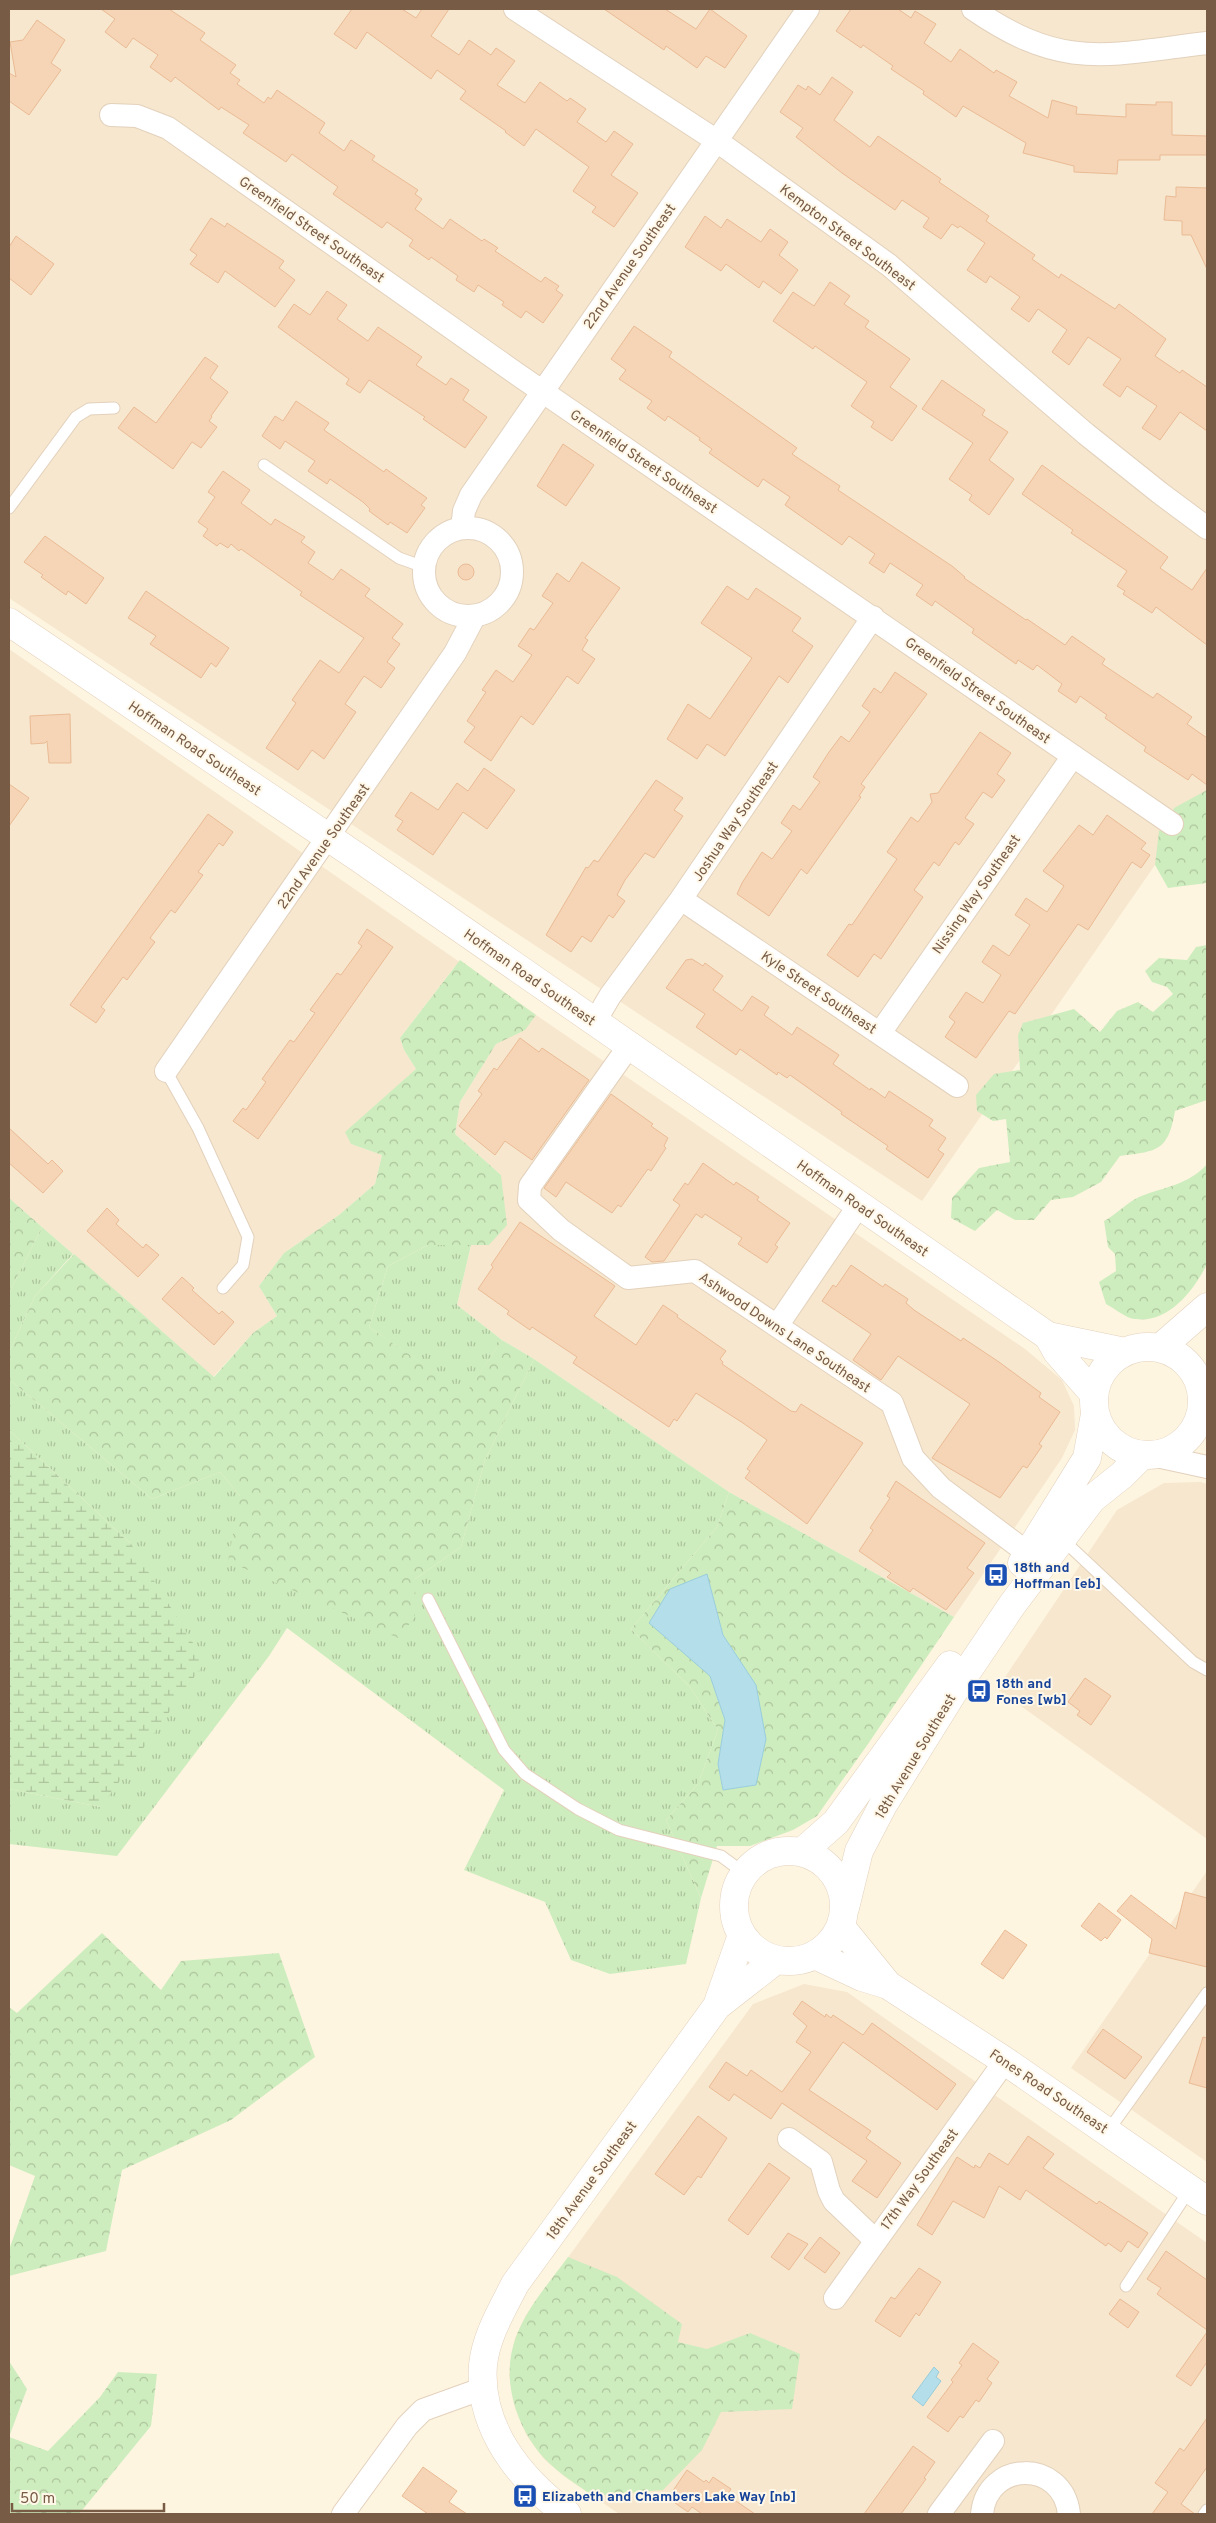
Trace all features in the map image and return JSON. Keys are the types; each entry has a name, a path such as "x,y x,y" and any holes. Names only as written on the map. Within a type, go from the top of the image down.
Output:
{"street":[{"name":"Kempton Street Southeast","path":"515,9 717,141 889,265 1086,434 1160,494 1207,528"},
{"name":"22nd Avenue Southeast","path":"462,528 464,510 471,495 808,9"},
{"path":"973,9 1005,30 1031,43 1079,54 1118,55 1207,43"},
{"name":"Greenfield Street Southeast","path":"111,115 137,116 168,128 543,391 1172,824"},
{"path":"462,528 474,528 495,537 503,545 512,566 511,584 503,600 495,608 474,617 462,617 441,608 426,590 424,566 433,545 451,531 462,528"},
{"name":"22nd Avenue Southeast","path":"166,1071 329,838 455,653 474,617"},
{"name":"Joshua Way Southeast","path":"594,1022 610,996 681,899 873,617"},
{"name":"Hoffman Road Southeast","path":"9,622 329,838 1048,1336 1125,1352"},
{"name":"Nissing Way Southeast","path":"880,1033 1073,756"},
{"name":"Kyle Street Southeast","path":"681,899 957,1086"},
{"name":"Ashwood Downs Lane Southeast","path":"629,1046 530,1186 529,1200 561,1230 628,1278 695,1271 892,1403 913,1458 941,1488 1029,1554"},
{"path":"777,1326 858,1205"},
{"path":"1160,1348 1207,1307"},
{"name":"Hoffman Road Southeast","path":"1048,1336 1057,1352 1094,1404"},
{"path":"1147,1455 1173,1449 1192,1432 1204,1395 1197,1377 1188,1364 1178,1355 1160,1348 1142,1347 1125,1352 1110,1362 1099,1376 1094,1404 1101,1429 1112,1442 1126,1450 1147,1455 1207,1467"},
{"name":"18th Avenue Southeast","path":"802,1852 836,1822 1029,1554 1087,1458 1094,1404"},
{"name":"18th Avenue Southeast","path":"843,1917 859,1851 883,1805 958,1686 1012,1605 1092,1498 1147,1455"},
{"path":"781,1851 802,1852 820,1859 834,1872 842,1889 843,1917 830,1943 815,1955 796,1961 776,1960 756,1951 742,1935 734,1915 735,1893 744,1873 760,1858 781,1851"},
{"name":"Fones Road Southeast","path":"843,1917 888,1985"},
{"name":"18th Avenue Southeast","path":"717,2006 742,1935"},
{"name":"Fones Road Southeast","path":"815,1955 862,1977 888,1985 1108,2131 1198,2195"},
{"name":"18th Avenue Southeast","path":"484,2376 493,2326 515,2284 717,2006 776,1960"},
{"name":"17th Way Southeast","path":"835,2298 1004,2061"},
{"path":"789,2139 821,2162 829,2191 834,2201 875,2240"},
{"path":"342,2514 407,2426 423,2410 484,2376 488,2415 501,2444 515,2466 533,2486 567,2514"},
{"path":"939,2514 993,2441"},
{"path":"982,2514 987,2496 998,2483 1013,2474 1030,2472 1046,2477 1060,2488 1068,2502 1069,2514"}],"lane":[{"path":"9,508 76,417 89,409 114,408"},
{"path":"264,465 399,558 424,566"},
{"path":"166,1071 198,1128 248,1237 244,1265 223,1288"},
{"path":"1062,1538 1193,1662 1207,1670"},
{"path":"428,1600 504,1750 525,1774 578,1809 619,1830 721,1856 744,1873"},
{"path":"1108,2131 1207,1993"},
{"path":"1126,2286 1198,2195"},
{"path":"1204,2514 1207,2510"}],"shaded area":[{"path":"9,9 1207,9 1207,790 922,1201 9,598"},
{"path":"9,649 536,1015 1025,1349 1062,1380 1074,1406 1075,1430 1062,1458 954,1617 729,1492 534,1359 502,1340 457,1305 471,1245 489,1245 501,1175 455,1134 460,1102 496,1044 455,966 400,1038 404,1050 416,1069 395,1089 351,1144 382,1155 375,1184 339,1215 284,1253 259,1286 277,1316 253,1333 213,1377 9,1198"},
{"path":"1201,1482 1207,1484 1207,1839 997,1689 1117,1510 1164,1483"},
{"path":"1207,1871 1207,2162 1071,2068"},
{"path":"804,1984 847,1992 1207,2243 1207,2514 619,2514 564,2476 544,2459 527,2436 515,2408 509,2375 515,2338 526,2315 753,2004"}],"green space":[{"path":"1207,790 1207,883 1168,888 1155,865 1159,831 1167,827 1174,808"},
{"path":"1207,945 1207,1100 1175,1111 1169,1135 1159,1147 1143,1153 1120,1156 1101,1182 1073,1197 1051,1200 1034,1220 1015,1220 997,1210 975,1231 951,1218 952,1198 979,1168 1010,1162 1006,1119 993,1121 977,1111 976,1095 994,1074 1020,1070 1018,1035 1023,1023 1074,1009 1100,1032 1117,1011 1138,1002 1153,1012 1173,994 1167,987 1152,982 1145,971 1159,958 1187,960 1196,947"},
{"path":"460,960 536,1015 525,1030 496,1044 460,1102 455,1134 501,1175 507,1225 489,1245 428,1245 388,1266 369,1327 466,1393 502,1340 534,1359 485,1460 461,1547 415,1579 415,1617 398,1638 228,1561 240,1496 220,1472 152,1499 9,1379 9,1352 35,1296 74,1254 214,1377 253,1333 277,1316 259,1286 284,1253 339,1215 375,1184 382,1155 351,1144 345,1132 416,1069 404,1050 400,1038"},
{"path":"1207,1164 1207,1264 1194,1286 1177,1305 1155,1317 1143,1319 1130,1318 1106,1304 1099,1282 1116,1271 1115,1254 1108,1247 1104,1221 1139,1197 1192,1177"},
{"path":"9,1198 42,1227 9,1293"},
{"path":"42,1227 73,1254 35,1296 9,1352 9,1293"},
{"path":"428,1245 471,1245 457,1305 502,1340 466,1394 369,1327 388,1266"},
{"path":"534,1359 729,1492 717,1527 631,1629 690,1687 718,1730 698,1784 666,1820 701,1898 686,1964 610,1974 571,1960 545,1902 464,1870 504,1790 287,1628 269,1656 117,1856 9,1844 9,1789 101,1807 131,1544 9,1430 9,1379 152,1499 220,1472 240,1496 415,1617 415,1579 461,1547 485,1460"},
{"path":"9,1430 131,1544 205,1662 101,1807 9,1789"},
{"path":"729,1492 954,1617 817,1816 793,1830 750,1846 717,1846 701,1898 666,1820 698,1784 718,1730 690,1687 631,1629 717,1527","holes":["707,1575 723,1635 756,1685 756,1785 723,1790 718,1764 725,1720 710,1676"]},
{"path":"102,1933 161,1990 181,1961 279,1953 315,2057 231,2120 122,2170 106,2251 9,2276 9,2250 35,2176 9,2165 9,2007 17,2013"},
{"path":"568,2257 617,2277 682,2324 678,2342 707,2349 750,2333 800,2354 792,2409 721,2412 702,2450 663,2490 593,2496 555,2469 534,2446 519,2417 510,2385 511,2353 516,2337 526,2315 539,2295"},
{"path":"9,2361 27,2389 9,2437"},
{"path":"118,2372 157,2374 151,2426 79,2514 9,2514 9,2437 48,2451 100,2397"}],"water":[{"path":"707,1574 723,1635 756,1685 766,1739 756,1785 723,1790 718,1764 725,1720 710,1676 649,1623 670,1589"},
{"path":"934,2367 939,2372 936,2377 941,2381 923,2406 912,2397"}],"building":[{"path":"101,9 169,9 205,33 200,40 236,65 230,73 240,80 237,84 264,103 268,97 271,99 277,90 325,123 319,133 344,151 351,140 375,156 372,160 418,190 415,194 422,199 415,209 443,229 450,219 482,241 484,239 498,248 495,251 541,282 545,277 559,286 556,290 563,295 543,323 526,311 521,318 502,305 504,302 478,285 474,292 456,280 458,276 431,257 429,260 409,246 413,240 387,222 382,228 333,194 338,187 292,154 286,162 243,133 249,125 221,107 219,110 175,77 171,82 150,67 158,55 133,38 126,48 105,32 115,19"},
{"path":"352,9 402,9 416,18 422,9 449,9 431,36 459,55 469,40 491,55 496,48 515,61 497,85 525,103 540,82 567,101 570,98 586,109 577,122 606,142 614,131 633,144 611,175 638,193 614,227 592,212 596,207 573,191 589,167 536,129 524,146 460,99 466,91 437,70 431,79 367,32 356,49 334,34"},
{"path":"604,9 665,9 696,29 710,9 747,36 725,68 706,56 697,68 666,46 664,50"},
{"path":"851,9 898,9 911,18 915,11 936,24 924,43 951,62 960,49 994,73 996,70 1017,82 1009,96 1048,118 1052,100 1077,107 1076,114 1126,117 1126,104 1156,105 1156,102 1172,102 1172,135 1207,136 1207,155 1160,155 1160,160 1118,160 1117,174 1074,172 1074,166 1023,153 1026,143 963,106 956,117 923,94 924,91 891,69 893,66 863,45 861,48 836,31"},
{"path":"37,20 65,40 51,63 61,70 29,115 9,101 9,73 16,77 10,42 23,40"},
{"path":"832,77 853,92 834,120 870,147 878,136 941,179 939,182 989,216 986,221 1035,255 1032,259 1059,278 1061,274 1115,309 1119,304 1166,339 1155,356 1180,373 1182,370 1207,387 1207,431 1180,412 1160,440 1142,428 1157,406 1127,386 1120,397 1103,385 1121,359 1088,337 1069,365 1052,352 1067,330 1038,309 1029,322 1011,309 1020,297 990,276 986,283 967,270 985,243 960,226 958,228 952,224 941,239 923,227 929,218 902,200 895,210 842,173 796,137 803,128 780,112 798,85 806,90 808,86 820,95"},
{"path":"1176,187 1207,188 1207,269 1191,235 1182,235 1182,221 1164,220 1166,196 1176,197"},
{"path":"705,216 721,228 727,219 761,242 770,229 788,242 779,255 798,270 781,294 763,281 759,288 726,264 721,271 685,247"},
{"path":"211,218 225,227 227,223 284,261 279,268 295,280 275,307 225,271 218,283 190,264 197,255 190,250"},
{"path":"16,236 54,264 31,295 9,278 9,247"},
{"path":"830,282 850,296 844,304 869,321 865,327 910,359 890,387 917,406 892,441 871,427 874,422 851,406 867,382 815,346 813,349 773,321 793,292 814,306"},
{"path":"327,291 347,305 337,319 368,341 378,327 422,357 416,365 446,385 451,378 469,390 463,400 487,417 465,448 423,419 425,417 369,380 360,393 346,384 349,379 278,327 294,304 310,315"},
{"path":"634,326 672,352 669,357 797,448 792,454 840,486 838,490 952,566 964,578 1026,620 1065,645 1072,636 1105,659 1102,664 1153,698 1157,693 1192,717 1187,724 1207,738 1207,785 1192,774 1188,780 1144,751 1146,747 1105,718 1107,715 1080,696 1076,703 1058,691 1062,684 1037,665 1033,670 1018,660 1016,664 972,633 974,629 935,601 932,606 916,595 923,585 890,563 884,573 869,563 875,554 849,536 842,545 785,505 790,497 763,479 758,487 709,453 712,449 699,440 700,438 668,416 665,421 647,408 652,401 619,379 626,370 611,359"},
{"path":"205,357 218,366 210,378 228,392 209,421 217,427 201,448 192,442 173,469 118,428 134,407 156,423"},
{"path":"942,380 985,410 982,415 1008,432 989,460 1014,479 989,515 969,500 972,495 949,479 973,443 922,409"},
{"path":"296,401 329,423 324,430 384,472 386,469 427,498 421,505 425,508 407,533 390,522 388,525 369,511 370,509 363,502 330,479 327,484 308,471 315,461 285,441 280,449 262,436 275,416 283,421"},
{"path":"563,444 594,465 566,506 537,486"},
{"path":"1042,465 1168,557 1160,568 1192,590 1207,568 1207,645 1156,607 1152,613 1123,594 1125,591 1117,586 1127,571 1071,533 1073,530 1022,494"},
{"path":"223,471 250,490 241,503 271,525 275,519 305,537 301,542 315,552 308,563 333,580 341,569 370,589 365,596 403,624 392,638 400,644 387,662 395,668 381,688 364,676 345,704 356,712 324,759 312,750 298,770 266,748 296,703 292,700 320,660 339,673 364,638 300,595 302,592 241,549 239,551 231,544 228,548 220,543 217,546 203,536 208,529 198,522 215,497 208,492"},
{"path":"45,536 104,578 86,604 68,591 66,595 41,577 43,575 24,562"},
{"path":"582,562 620,588 585,638 588,640 582,650 595,659 578,684 567,676 533,725 521,716 491,761 464,742 475,727 467,721 486,692 482,690 496,670 513,682 532,655 518,646 530,628 534,630 553,603 542,596 557,573 569,582"},
{"path":"463,564 469,564 474,569 472,578 463,580 458,575 458,569"},
{"path":"727,586 748,600 756,588 801,618 792,631 813,646 788,683 779,676 725,756 707,744 697,759 667,739 688,704 710,719 752,658 701,623"},
{"path":"146,591 229,648 216,667 211,663 201,678 150,644 156,636 128,618"},
{"path":"895,672 927,694 861,784 865,787 859,796 861,797 807,874 801,869 769,916 737,894 742,883 762,852 772,859 792,831 781,823 793,805 800,810 820,782 813,777 829,752 841,736 849,742 870,712 862,706 874,688 881,693"},
{"path":"70,714 71,763 49,763 47,741 45,743 31,744 30,716"},
{"path":"980,732 1011,753 997,774 1005,780 992,798 983,792 965,818 974,824 959,845 955,842 939,866 934,862 914,890 923,897 881,959 874,954 858,977 827,955 849,924 852,925 897,859 887,852 911,817 918,822 932,802 930,794 938,793"},
{"path":"484,768 515,790 487,829 463,812 433,855 397,830 403,821 395,816 411,792 438,810 457,783 468,791"},
{"path":"656,780 683,798 674,810 683,816 654,858 645,853 625,880 617,895 625,901 613,918 609,915 591,942 582,936 571,952 546,935 586,867 588,868 594,860 598,862"},
{"path":"9,784 29,798 9,826"},
{"path":"208,814 233,832 223,846 219,843 198,872 203,875 175,913 171,910 150,938 155,942 127,980 123,977 101,1007 105,1010 96,1023 70,1005"},
{"path":"1107,815 1146,843 1141,849 1150,855 1141,868 1132,862 1088,930 1078,924 1015,1014 1009,1011 976,1058 945,1037 955,1022 949,1017 966,992 983,1003 1001,975 982,962 993,945 1009,956 1030,925 1015,915 1026,898 1047,912 1064,886 1043,871 1079,825 1093,835"},
{"path":"367,929 393,947 258,1139 233,1121 243,1108 246,1110 266,1082 262,1079 290,1040 294,1042 315,1013 310,1010 337,973 341,975 362,946 358,943"},
{"path":"692,959 703,966 705,963 723,976 713,990 742,1011 752,996 769,1007 764,1015 792,1035 797,1027 839,1055 833,1064 870,1090 871,1088 885,1098 889,1091 933,1120 929,1126 946,1138 938,1150 944,1154 928,1178 886,1149 888,1146 841,1114 842,1112 790,1075 787,1078 778,1072 777,1075 740,1049 736,1055 696,1027 705,1014 666,988 686,960"},
{"path":"520,1038 539,1052 542,1048 589,1080 532,1160 505,1141 495,1155 459,1126 482,1094 478,1091 494,1068 497,1070"},
{"path":"611,1094 653,1124 651,1126 668,1138 664,1146 666,1148 651,1171 648,1169 621,1207 618,1205 612,1213 566,1182 556,1197 544,1188"},
{"path":"9,1128 48,1164 52,1160 63,1171 43,1193 9,1163"},
{"path":"703,1163 734,1185 736,1182 759,1197 757,1200 790,1223 775,1245 778,1247 767,1263 738,1244 742,1238 705,1214 702,1218 696,1214 664,1261 652,1262 645,1257 680,1205 673,1200 685,1183 688,1185"},
{"path":"107,1208 119,1220 116,1224 143,1248 146,1244 159,1255 138,1277 87,1231"},
{"path":"520,1222 615,1286 594,1316 636,1345 663,1305 726,1351 720,1359 723,1362 722,1364 791,1411 796,1412 801,1404 863,1443 807,1524 745,1478 750,1471 747,1469 767,1440 696,1393 677,1421 674,1419 669,1427 573,1363 577,1357 532,1327 530,1330 507,1314 509,1311 478,1289 493,1267 491,1265"},
{"path":"851,1265 883,1287 885,1284 908,1299 906,1303 914,1310 961,1341 963,1338 999,1362 1041,1393 1039,1397 1060,1412 1039,1444 1042,1446 1027,1468 1023,1466 1000,1498 932,1458 970,1404 898,1356 881,1380 853,1360 871,1334 822,1301 833,1285 836,1287"},
{"path":"182,1277 194,1288 192,1290 219,1314 222,1311 234,1322 214,1345 162,1299"},
{"path":"896,1481 985,1543 967,1568 974,1573 946,1610 913,1588 910,1592 887,1577 891,1573 859,1551 873,1530 870,1528 890,1498 887,1496"},
{"path":"1085,1678 1111,1696 1091,1725 1077,1715 1080,1711 1068,1702"},
{"path":"1185,1892 1207,1898 1207,1967 1149,1953 1152,1939 1117,1911 1131,1895 1176,1929"},
{"path":"1099,1903 1121,1920 1107,1939 1105,1937 1101,1941 1081,1926"},
{"path":"1005,1930 1027,1945 1003,1979 981,1964"},
{"path":"802,2001 825,2017 826,2014 831,2018 833,2015 863,2035 872,2023 956,2084 937,2110 843,2042 809,2090 871,2131 866,2138 901,2163 877,2198 852,2181 867,2161 782,2103 771,2119 734,2094 729,2101 709,2087 726,2062 747,2076 751,2070 782,2092 811,2052 796,2042 807,2026 793,2014"},
{"path":"1103,2029 1142,2057 1125,2079 1087,2052"},
{"path":"1203,2037 1207,2038 1207,2088 1189,2083"},
{"path":"698,2116 727,2138 701,2178 698,2176 684,2195 655,2174"},
{"path":"1028,2136 1054,2154 1043,2168 1097,2204 1099,2201 1148,2233 1138,2248 1128,2241 1121,2252 1108,2243 1106,2246 1026,2190 1020,2200 999,2186 984,2218 953,2201 932,2235 917,2225 957,2157 974,2168 975,2165 980,2168 989,2153 1008,2165"},
{"path":"769,2163 790,2178 748,2235 728,2220"},
{"path":"788,2233 808,2244 789,2270 771,2257"},
{"path":"820,2237 840,2253 825,2273 804,2258"},
{"path":"1166,2251 1207,2280 1207,2330 1157,2294 1161,2288 1147,2279"},
{"path":"919,2268 941,2282 919,2316 916,2313 900,2337 875,2321 891,2297 895,2299"},
{"path":"1120,2299 1139,2312 1128,2328 1109,2314"},
{"path":"1207,2332 1207,2362 1191,2386 1176,2376"},
{"path":"973,2343 999,2362 987,2379 992,2383 979,2402 976,2400 963,2418 960,2416 948,2432 927,2417 953,2382 951,2380 962,2365 959,2363"},
{"path":"1207,2418 1207,2467 1181,2504 1195,2514 1152,2514 1168,2492 1155,2483 1180,2448 1184,2451"},
{"path":"913,2446 935,2462 924,2478 926,2479 901,2514 864,2514"},
{"path":"423,2467 457,2491 449,2502 467,2514 428,2514 402,2496"},
{"path":"687,2470 704,2482 706,2480 709,2483 713,2477 731,2489 727,2495 755,2514 702,2514 692,2507 688,2512 668,2498"}],"place":[{"name":"18th and Hoffman [eb]","path":"996,1575"},
{"name":"18th and Fones [wb]","path":"979,1691"},
{"name":"Elizabeth and Chambers Lake Way [nb]","path":"525,2496"}]}
